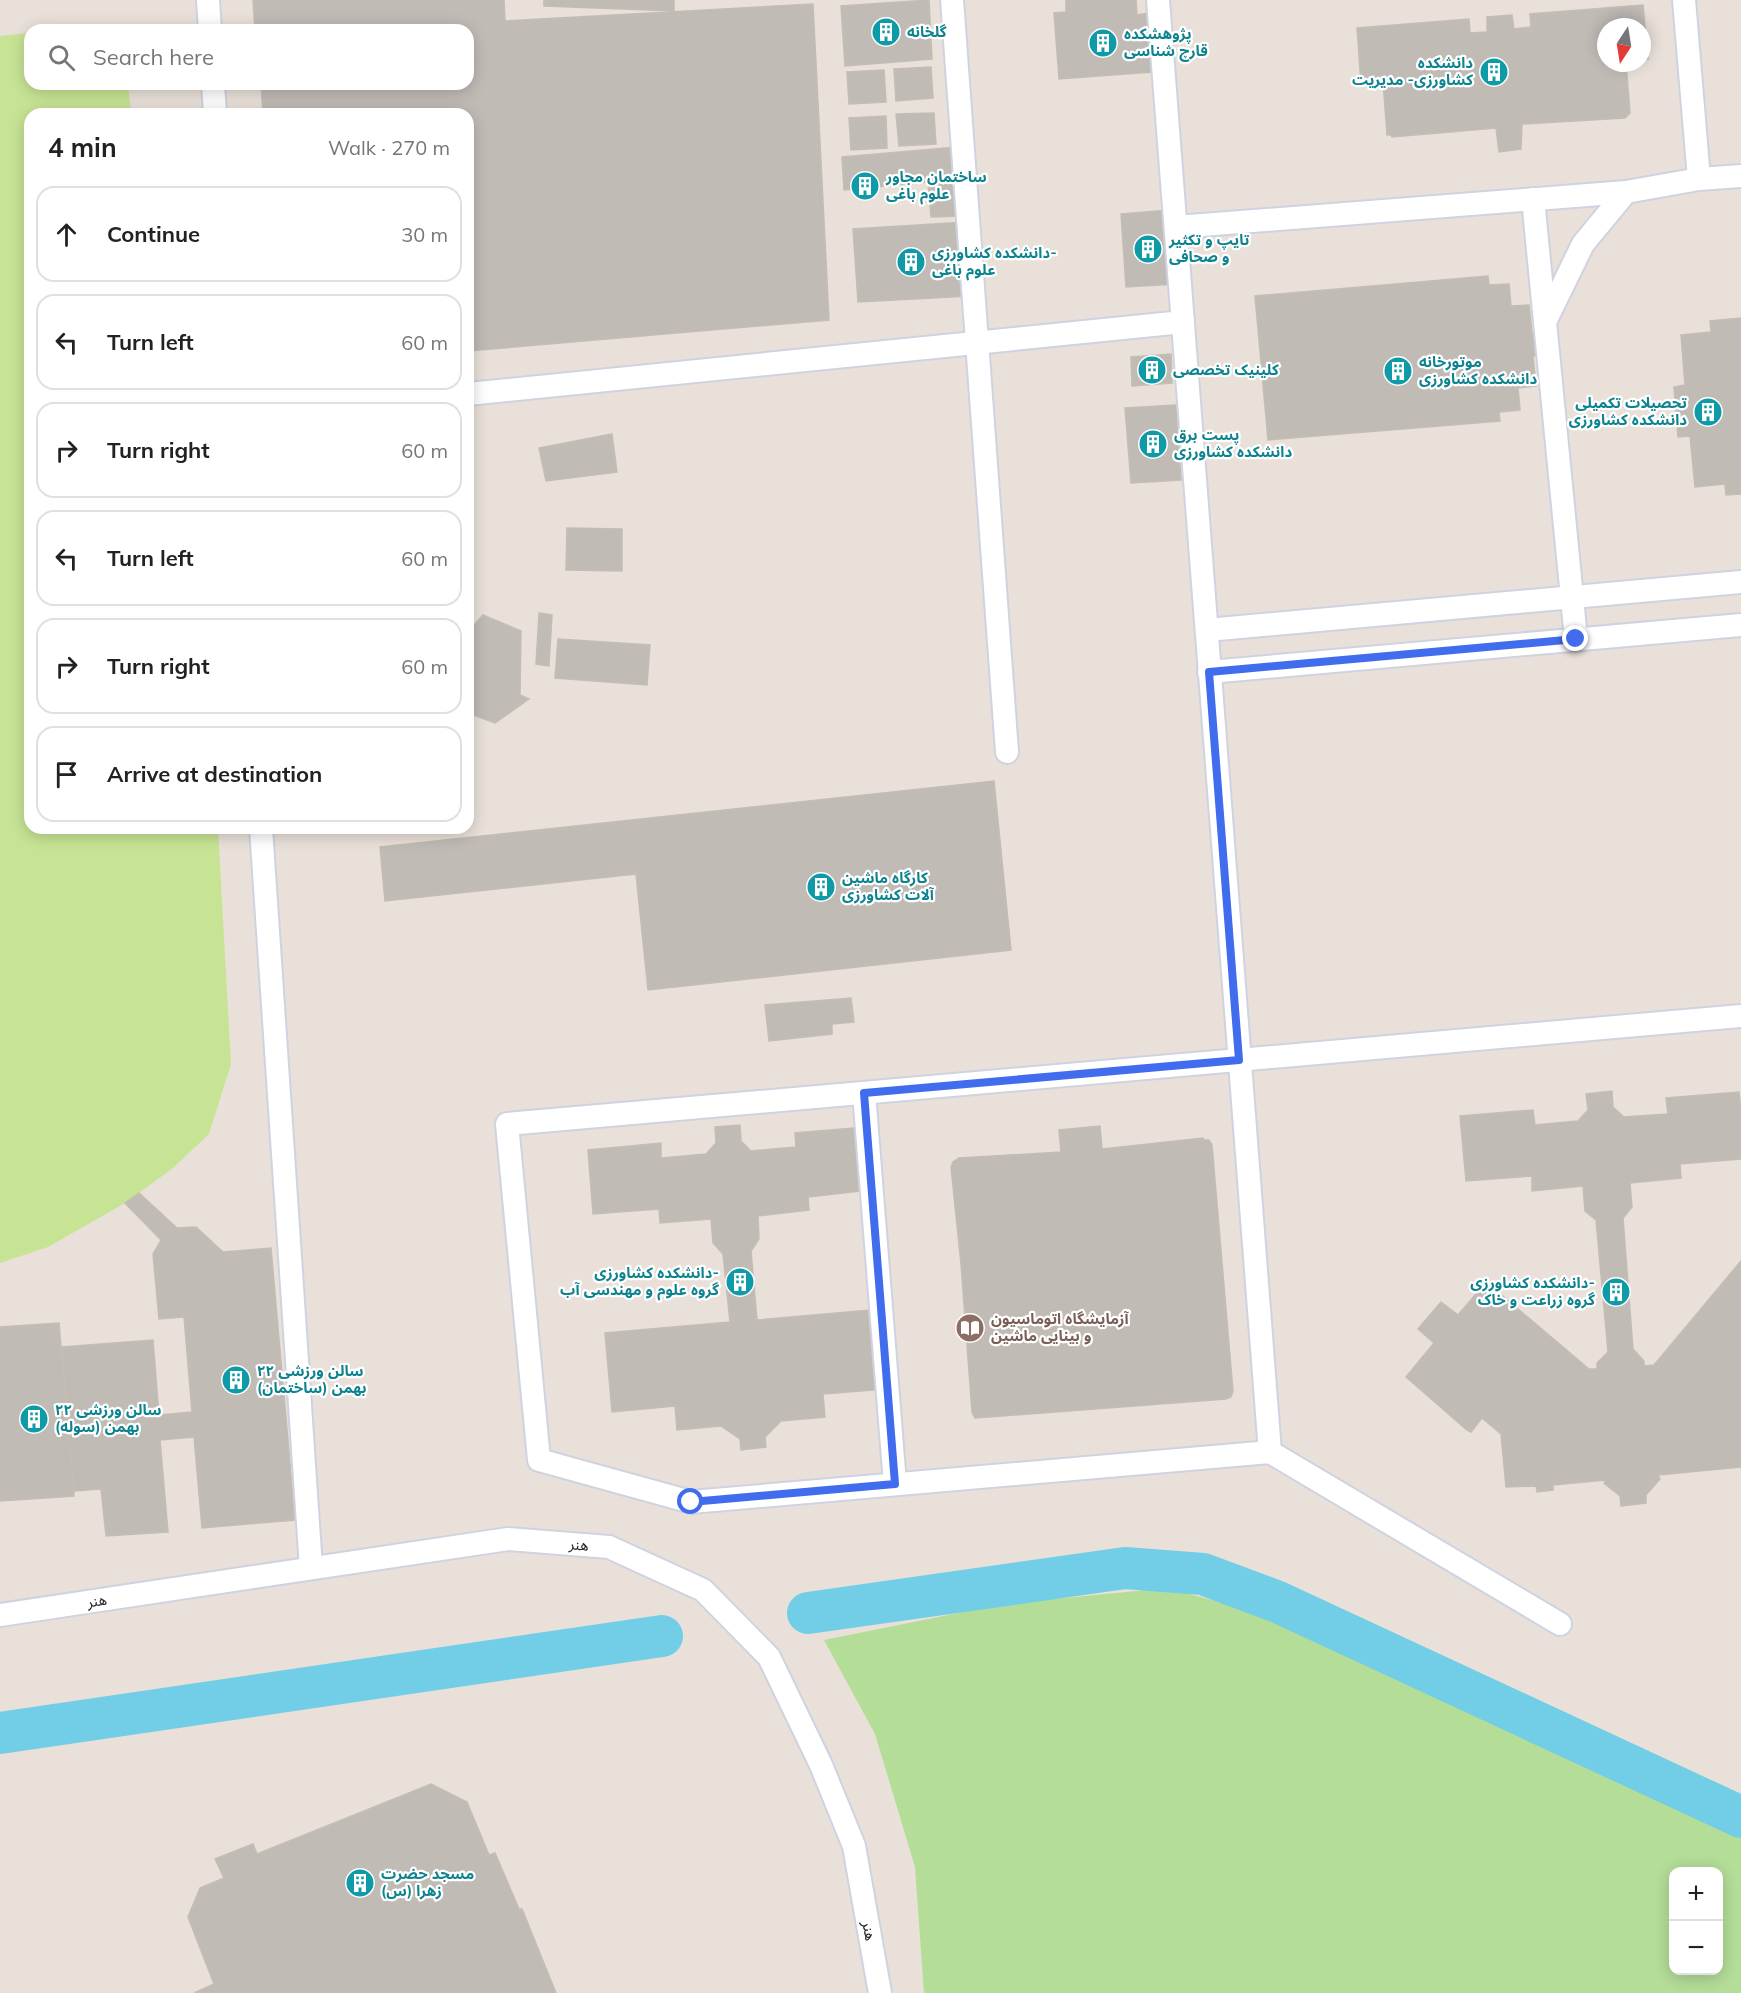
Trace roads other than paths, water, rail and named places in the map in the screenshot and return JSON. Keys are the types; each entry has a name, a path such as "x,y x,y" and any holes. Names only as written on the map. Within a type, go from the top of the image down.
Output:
{"lane":[{"path":"208,0 210,24"},
{"path":"952,0 1007,752"},
{"path":"1158,0 1270,1452"},
{"path":"1684,0 1699,178"},
{"path":"213,90 215,108"},
{"path":"1176,227 1626,192 1699,178 1741,176"},
{"path":"1545,324 1583,244 1626,192"},
{"path":"1533,199 1576,639"},
{"path":"474,393 1183,322"},
{"path":"1207,630 1741,582"},
{"path":"1209,672 1741,625"},
{"path":"261,834 311,1568"},
{"path":"1560,1624 1270,1452 691,1502 539,1460 507,1124 1741,1016"},
{"path":"864,1093 895,1484"},
{"name":"هنر","path":"0,1616 508,1539 609,1547 703,1590 769,1657 821,1766 854,1846 880,1993"}],"waterway":[{"path":"808,1613 1125,1568 1203,1574 1278,1602 1741,1817"},
{"path":"0,1733 662,1636"}],"place":[{"name":"گلخانه","path":"886,32"},
{"name":"پژوهشکده قارچ شناسی","path":"1103,43"},
{"name":"دانشکده کشاورزی- مدیریت","path":"1494,72"},
{"name":"ساختمان مجاور علوم باغی","path":"865,186"},
{"name":"تایپ و تکثیر و صحافی","path":"1148,249"},
{"name":"دانشکده کشاورزی- علوم باغی","path":"911,262"},
{"name":"کلینیک تخصصی","path":"1152,370"},
{"name":"موتورخانه دانشکده کشاورزی","path":"1398,371"},
{"name":"تحصیلات تکمیلی دانشکده کشاورزی","path":"1708,412"},
{"name":"پست برق دانشکده کشاورزی","path":"1153,444"},
{"name":"کارگاه ماشین آلات کشاورزی","path":"821,887"},
{"name":"دانشکده کشاورزی- گروه علوم و مهندسی آب","path":"740,1282"},
{"name":"دانشکده کشاورزی- گروه زراعت و خاک","path":"1616,1292"},
{"name":"آزمایشگاه اتوماسیون و بینایی ماشین","path":"970,1328"},
{"name":"سالن ورزشی ۲۲ بهمن (ساختمان)","path":"236,1380"},
{"name":"سالن ورزشی ۲۲ بهمن (سوله)","path":"34,1419"},
{"name":"مسجد حضرت زهرا (س)","path":"360,1883"}]}
